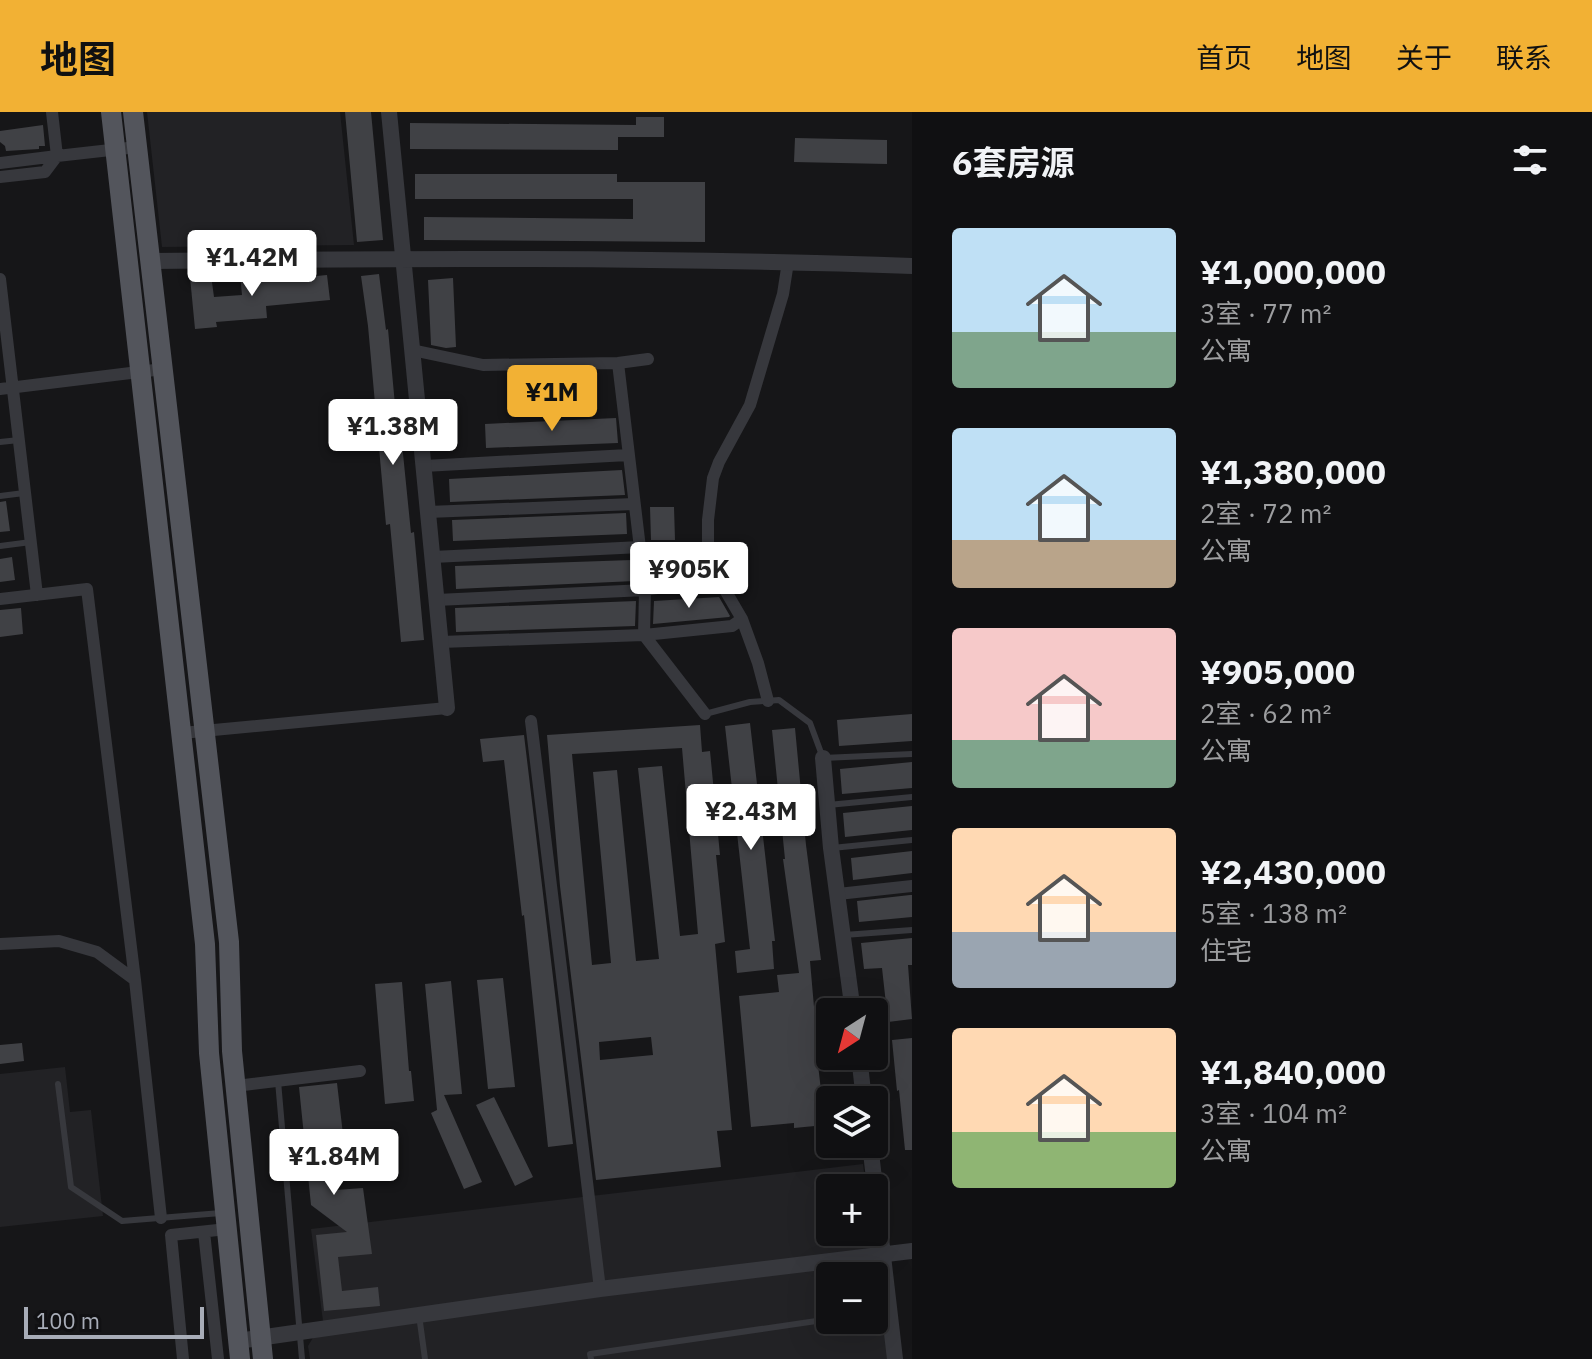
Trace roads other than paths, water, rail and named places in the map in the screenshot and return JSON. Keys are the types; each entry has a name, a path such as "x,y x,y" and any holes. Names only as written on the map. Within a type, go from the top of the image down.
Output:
{"main road":[{"path":"111,112 205,944 209,1053 239,1350"},
{"path":"133,112 229,942 232,1051 262,1349"}],"street":[{"path":"0,177 45,172 57,156 52,112"},
{"path":"182,733 447,708 389,112"},
{"path":"0,163 137,147"},
{"path":"151,261 403,258 912,266"},
{"path":"768,701 742,619 708,556 708,520 713,478 750,405 783,294 788,262"},
{"path":"0,279 6,388 19,440 37,595"},
{"path":"412,350 483,365 618,363 648,359"},
{"path":"618,363 641,547 645,590 644,635 705,714"},
{"path":"6,388 163,369"},
{"path":"424,466 628,455"},
{"path":"428,512 634,504"},
{"path":"433,557 641,547"},
{"path":"437,600 645,590 718,578"},
{"path":"0,599 87,589 161,1218"},
{"path":"441,642 644,635 732,626 742,619"},
{"path":"531,721 600,1289"},
{"path":"823,758 831,848 851,998"},
{"path":"838,894 912,886"},
{"path":"0,944 59,941 97,952 135,980"},
{"path":"236,1086 360,1071"},
{"path":"872,1158 883,1262"},
{"path":"183,1359 171,1235 204,1232 226,1221"},
{"path":"204,1232 218,1359"},
{"path":"239,1350 262,1349 299,1333 419,1315 600,1289 912,1251"},
{"path":"888,1334 895,1359"}],"lane":[{"path":"0,442 19,440"},
{"path":"0,496 25,493"},
{"path":"0,546 31,542"},
{"path":"705,714 750,702 779,700 810,723 823,758 912,754"},
{"path":"828,805 912,797"},
{"path":"831,848 912,840"},
{"path":"844,935 912,930"},
{"path":"278,1081 302,1359"},
{"path":"58,1084 71,1187 122,1221 161,1218 226,1221"},
{"path":"419,1315 425,1359"},
{"path":"591,1359 590,1354 816,1321"}]}
